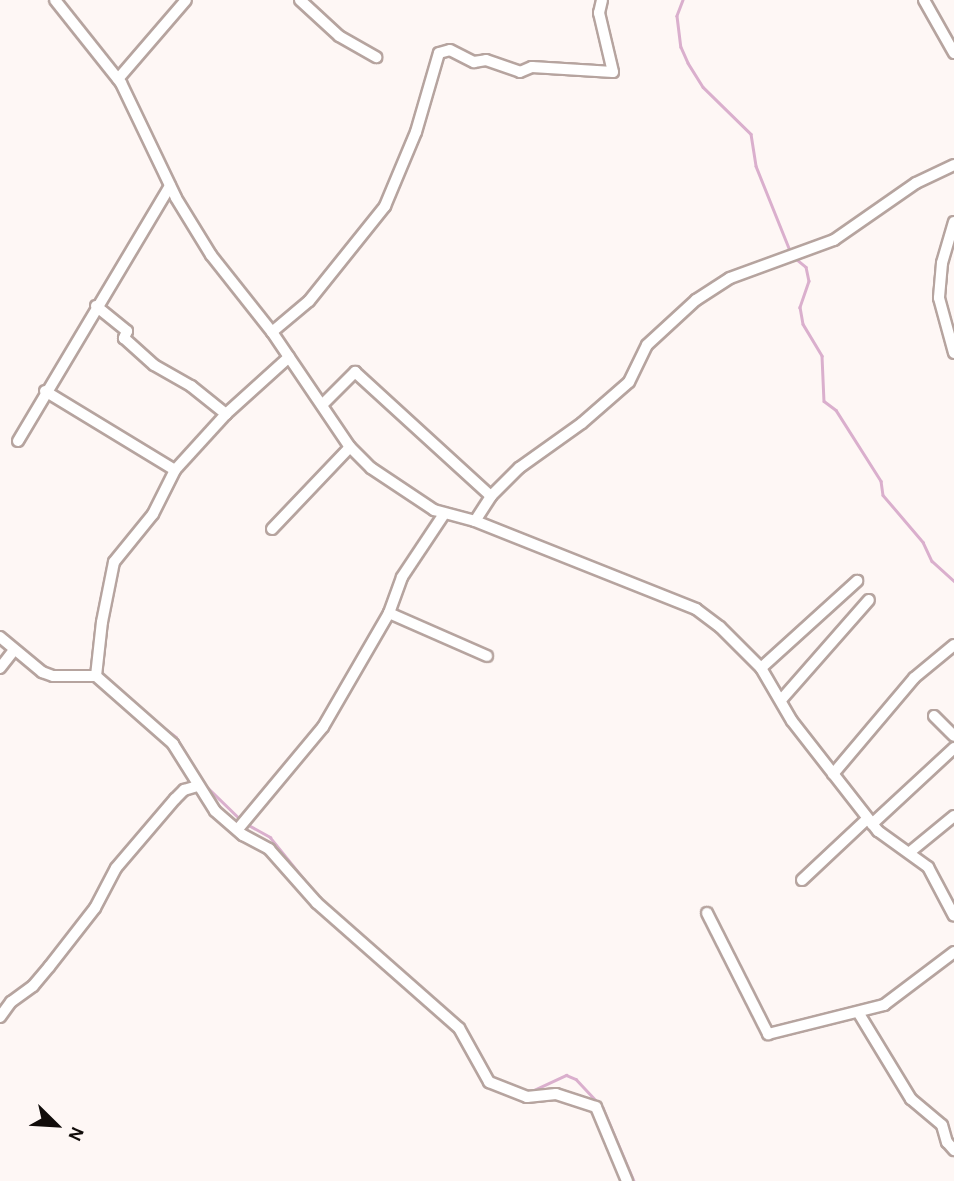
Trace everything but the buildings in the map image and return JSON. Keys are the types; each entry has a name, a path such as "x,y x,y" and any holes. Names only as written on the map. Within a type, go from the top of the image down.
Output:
{"street":[{"path":"55,0 118,79 170,186 211,255 272,332 350,447 371,468 410,497 444,514 475,521 696,609 741,646 761,668 792,721 870,821 928,867 954,916"},
{"path":"118,79 186,0"},
{"path":"300,0 339,36 376,57"},
{"path":"272,332 309,301 384,206 416,132 439,52 450,50 474,62 486,60 520,72 532,66 613,72 599,13 602,0"},
{"path":"924,0 954,52"},
{"path":"475,521 491,496 519,468 582,423 629,382 647,345 696,300 730,278 834,240 916,183 954,165"},
{"path":"18,441 96,306 170,186"},
{"path":"954,222 942,264 939,298 954,353"},
{"path":"96,306 127,331 124,338 154,365 191,386 226,414"},
{"path":"96,676 102,622 114,562 153,514 176,470 226,414 289,357"},
{"path":"322,405 355,372 491,496"},
{"path":"46,391 176,470"},
{"path":"272,529 350,447"},
{"path":"238,828 323,727 389,613 402,577 444,514"},
{"path":"761,668 858,581"},
{"path":"781,700 869,600"},
{"path":"389,613 487,656"},
{"path":"0,637 42,672 96,676 173,744 215,811 243,835 269,849 317,903 459,1028 489,1083 527,1097 556,1094 596,1107 627,1181"},
{"path":"833,774 914,678 954,645"},
{"path":"0,668 14,650"},
{"path":"934,716 954,736"},
{"path":"802,880 954,748"},
{"path":"0,1017 10,1002 33,986 95,908 116,868 175,799 184,790 197,786"},
{"path":"910,852 954,816"},
{"path":"707,913 768,1034 884,1005 954,952"},
{"path":"858,1012 911,1099 942,1125 947,1142 954,1150"}],"waterway":[{"path":"683,0 677,16 681,47 703,87 751,134 756,166 791,253"},
{"path":"795,258 806,267 809,281 800,307 803,324 822,356 824,401 836,410 881,481 883,495 923,542 932,561 954,581"},
{"path":"159,724 176,737 206,786 240,819"},
{"path":"245,823 270,837 320,899"},
{"path":"522,1090 532,1091 566,1075 576,1079 603,1108 634,1181"}]}
